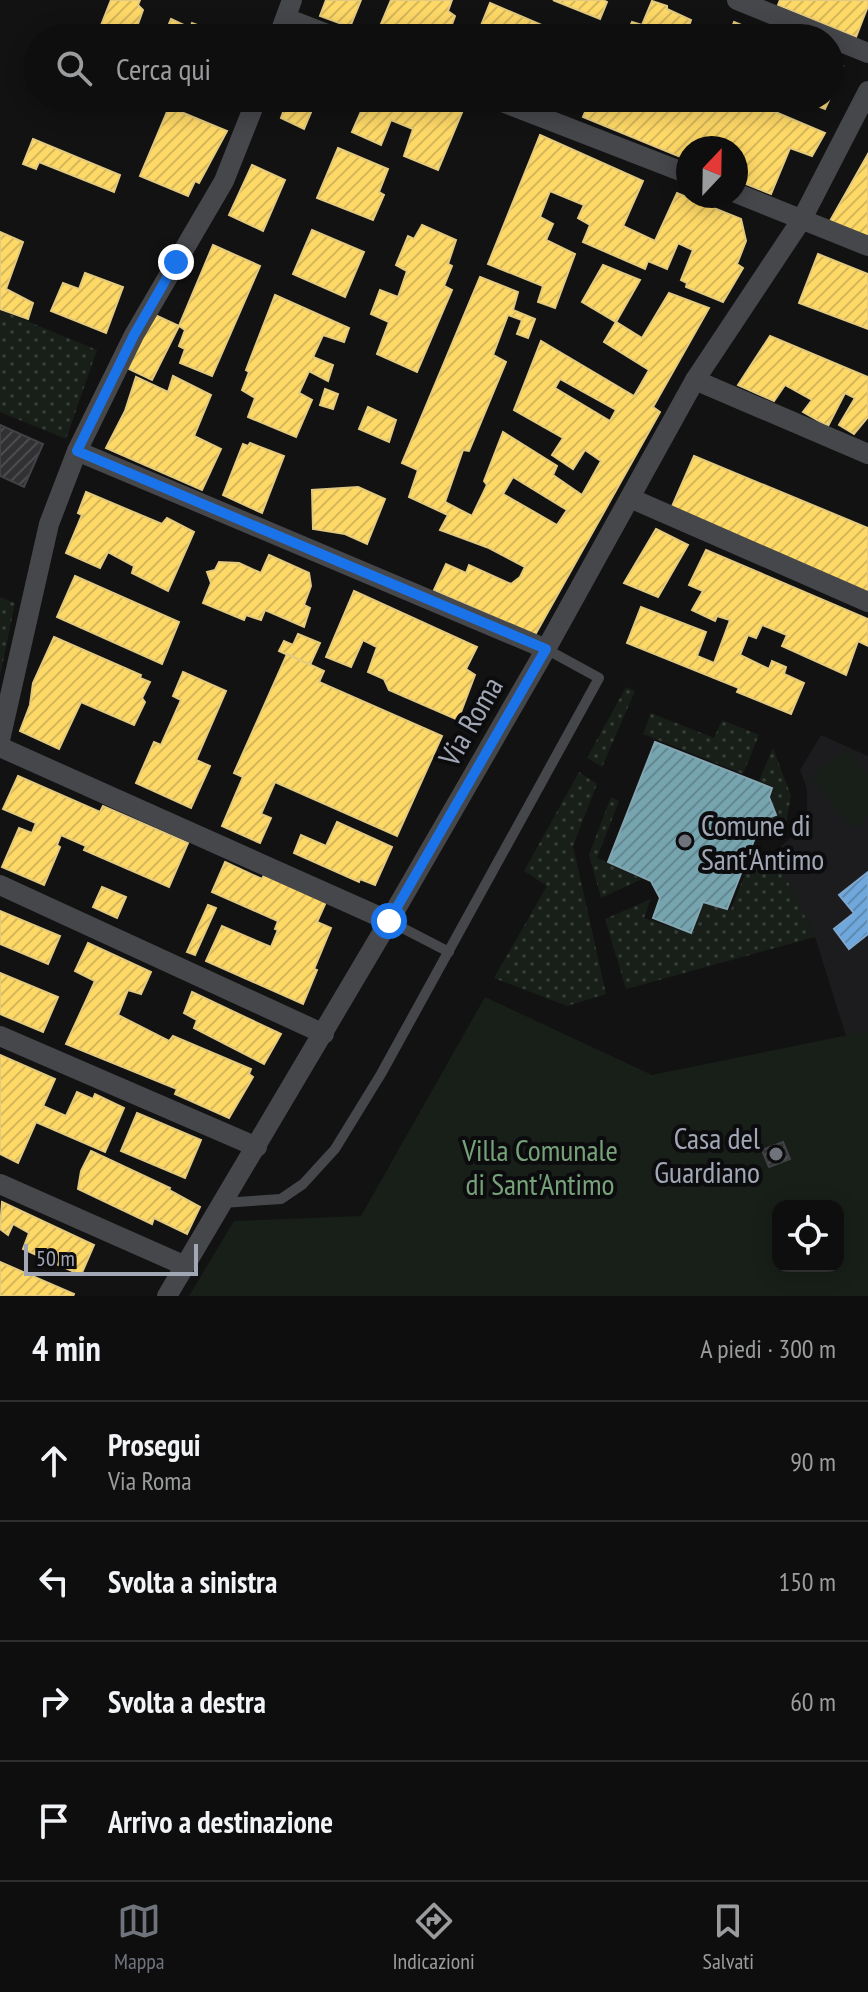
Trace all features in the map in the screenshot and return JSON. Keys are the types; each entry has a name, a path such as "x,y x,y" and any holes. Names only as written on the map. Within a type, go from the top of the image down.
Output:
{"street":[{"path":"737,0 796,24"},
{"path":"289,9 314,24"},
{"path":"844,43 868,53"},
{"name":"Via Roma","path":"167,1296 324,1034 546,649 695,380 802,219 868,91"},
{"path":"0,740 49,524 77,451 134,335 224,181 251,112"},
{"path":"528,112 676,169"},
{"path":"748,198 868,246"},
{"path":"695,380 868,454"},
{"path":"77,451 546,649"},
{"path":"630,498 868,602"},
{"path":"0,747 389,921"},
{"path":"0,885 324,1034"},
{"path":"0,1036 257,1147"},
{"path":"0,1184 183,1265"}],"lane":[{"path":"222,1203 281,1199 303,1184 335,1149 381,1074 599,678 546,649"},
{"path":"389,921 449,952"}],"shaded area":[{"path":"821,735 868,756 868,1032 846,1036 815,937 774,853 807,823 807,789 800,770"}],"green space":[{"path":"0,310 97,350 66,439 0,412"},
{"path":"0,597 15,603 0,676"},
{"path":"626,687 635,691 602,767 587,758"},
{"path":"651,713 714,738 722,720 759,735 743,774 643,734"},
{"path":"773,748 791,796 786,823 771,834 763,833 764,820 777,815 771,797 774,787 759,781"},
{"path":"847,748 868,775 868,816 853,829 811,777"},
{"path":"579,772 597,784 573,846 606,994 567,1006 494,978 547,886 524,871"},
{"path":"611,797 619,801 597,858 642,879 601,898 589,855"},
{"path":"754,852 774,853 815,937 626,989 605,919 651,899 644,918 692,934 704,904 731,909"},
{"name":"Villa Comunale di Sant'Antimo","path":"485,997 652,1075 868,1031 868,1296 189,1296 234,1221 361,1216"}],"building: Abitazioni":[{"path":"111,0 140,0 138,5 143,10 138,24 102,24"},
{"path":"326,0 361,0 351,24 320,16"},
{"path":"391,0 452,0 448,11 455,16 452,24 381,24"},
{"path":"553,0 603,0 607,2 600,19"},
{"path":"780,0 868,0 856,37 844,32 844,24 824,24 778,5"},
{"path":"652,1 691,20 690,24 642,24"},
{"path":"490,3 539,24 482,24"},
{"path":"167,112 181,112 227,131 199,183 195,181 188,196 140,176"},
{"path":"283,112 311,112 304,129 281,118"},
{"path":"361,112 462,112 438,170 404,156 413,129 391,120 381,145 352,132"},
{"path":"585,112 775,112 825,133 812,156 790,148 771,194 748,185 748,136 676,136 676,155 583,117"},
{"path":"540,135 643,181 623,226 655,241 676,195 676,208 714,208 741,219 746,241 737,264 743,268 723,302 686,287 687,283 681,280 693,250 678,243 667,269 648,261 645,269 583,242 590,225 578,218 584,205 550,191 540,217 553,224 546,240 575,254 555,308 538,302 543,286 488,264"},
{"path":"33,139 120,175 114,192 39,162 36,169 23,164"},
{"path":"338,148 388,169 379,192 384,195 373,220 317,198"},
{"path":"868,154 868,237 830,221"},
{"path":"252,165 285,180 263,231 229,215"},
{"path":"422,225 456,240 448,264 452,266 444,286 452,290 417,372 377,354 389,322 371,314 380,290 398,297 407,271 396,265 408,236 414,239"},
{"path":"312,230 364,252 345,297 293,274"},
{"path":"0,232 23,242 6,289 33,303 28,319 0,309"},
{"path":"213,245 260,266 212,376 180,363 185,349 179,346 185,330 179,326"},
{"path":"818,254 868,274 868,329 799,303"},
{"path":"603,265 640,280 616,322 582,302"},
{"path":"85,273 123,287 106,333 51,311 63,283 79,289"},
{"path":"480,277 518,292 513,310 535,319 528,338 517,334 522,320 508,315 493,355 506,362 469,451 463,450 445,502 472,516 487,485 484,481 503,432 557,466 553,475 582,495 601,461 585,450 573,469 552,455 563,438 514,410 541,341 634,396 649,370 604,342 616,322 642,338 669,293 709,308 653,407 660,412 535,635 434,590 446,564 466,573 469,565 511,584 520,577 525,567 489,548 440,530 448,515 409,497 418,470 402,463","holes":["560,379 616,410 610,421 555,388","513,477 567,510 557,525 503,494"]},
{"path":"275,295 349,328 344,342 323,335 313,357 333,365 328,381 309,371 299,393 312,400 296,437 248,417 255,398 242,390 249,372 246,370"},
{"path":"155,315 179,326 152,380 125,367"},
{"path":"770,336 868,377 868,417 854,434 839,425 855,398 845,393 828,426 803,412 812,400 785,385 774,401 738,385"},
{"path":"173,376 211,395 194,436 221,449 202,490 106,448 125,411 136,377 168,392"},
{"path":"325,389 338,394 333,409 320,405"},
{"path":"368,407 396,420 389,442 359,429"},
{"path":"250,443 284,456 262,513 223,495 243,444 248,446"},
{"path":"694,456 868,528 868,600 670,511"},
{"path":"358,487 385,499 367,544 345,534 313,529 312,490"},
{"path":"86,492 162,524 167,518 194,532 168,591 132,573 134,566 108,552 100,568 66,553 82,515 78,513"},
{"path":"656,529 688,545 658,597 624,583"},
{"path":"706,550 868,619 868,646 858,641 846,675 782,646 787,635 762,625 756,638 748,635 740,655 769,669 772,661 786,667 784,674 804,683 791,714 737,692 739,688 627,643 641,607 706,632 697,656 714,663 730,620 717,616 715,621 692,610 703,591 689,585"},
{"path":"269,555 309,573 311,586 304,605 310,608 304,627 265,610 261,620 246,615 244,620 203,603 211,583 207,572 215,570 219,562 239,563 261,573"},
{"path":"75,576 179,622 162,664 57,617"},
{"path":"354,591 477,647 466,669 475,675 458,720 389,690 384,679 368,672 377,647 363,640 351,667 326,657"},
{"path":"298,634 320,643 310,665 279,651 284,641 293,645"},
{"path":"54,637 141,675 140,678 150,682 134,725 81,702 59,749 20,731 30,705 33,683"},
{"path":"287,654 324,671 319,682 442,736 397,836 275,782 261,814 271,818 260,843 222,826 243,777 234,773"},
{"path":"183,672 226,691 196,760 210,766 191,808 136,783 154,742 161,745 181,700 173,696"},
{"path":"18,776 100,812 103,806 188,843 169,887 84,850 86,846 61,835 57,845 60,847 44,885 2,867 19,828 32,833 36,823 3,809"},
{"path":"337,822 392,847 375,885 360,879 359,882 294,853 301,835 326,846"},
{"path":"225,862 326,902 317,922 331,928 303,1004 206,961 222,926 271,947 278,930 275,929 278,921 212,892"},
{"path":"102,887 126,897 117,918 93,907"},
{"path":"208,905 216,908 195,955 187,952"},
{"path":"0,911 60,936 48,964 0,944"},
{"path":"88,943 151,972 141,994 128,990 118,1015 169,1041 173,1036 251,1069 249,1074 253,1077 229,1118 175,1094 177,1089 66,1044 95,981 75,971"},
{"path":"0,973 58,997 43,1032 0,1014"},
{"path":"192,992 281,1034 264,1064 194,1028 197,1020 184,1013"},
{"path":"0,1055 55,1079 43,1106 66,1116 77,1092 93,1099 95,1094 124,1108 105,1152 36,1122 18,1163 0,1154"},
{"path":"137,1113 201,1140 185,1178 121,1151"},
{"path":"91,1151 170,1188 200,1207 187,1234 154,1218 152,1224 78,1189 81,1171"},
{"path":"2,1202 94,1245 81,1275 23,1249 29,1233 13,1224 8,1235 0,1229"},
{"path":"0,1262 74,1294 0,1296"}],"building: Scuole":[{"path":"868,872 868,934 849,949 834,929 854,913 839,895"}],"building: Pubblico":[{"name":"Comune di Sant'Antimo","path":"655,742 772,788 769,797 776,815 762,820 727,909 703,902 691,933 653,918 660,898 651,881 608,862"}],"building: Altro":[{"path":"0,425 43,444 24,487 0,476"},
{"name":"Casa del Guardiano","path":"783,1142 790,1159 769,1167 762,1150"}],"place":[{"name":"Comune di Sant'Antimo","path":"685,841"},
{"name":"Casa del Guardiano","path":"776,1154"}],"route":[{"path":"176,262 134,335 77,451 546,649 389,921"}]}
